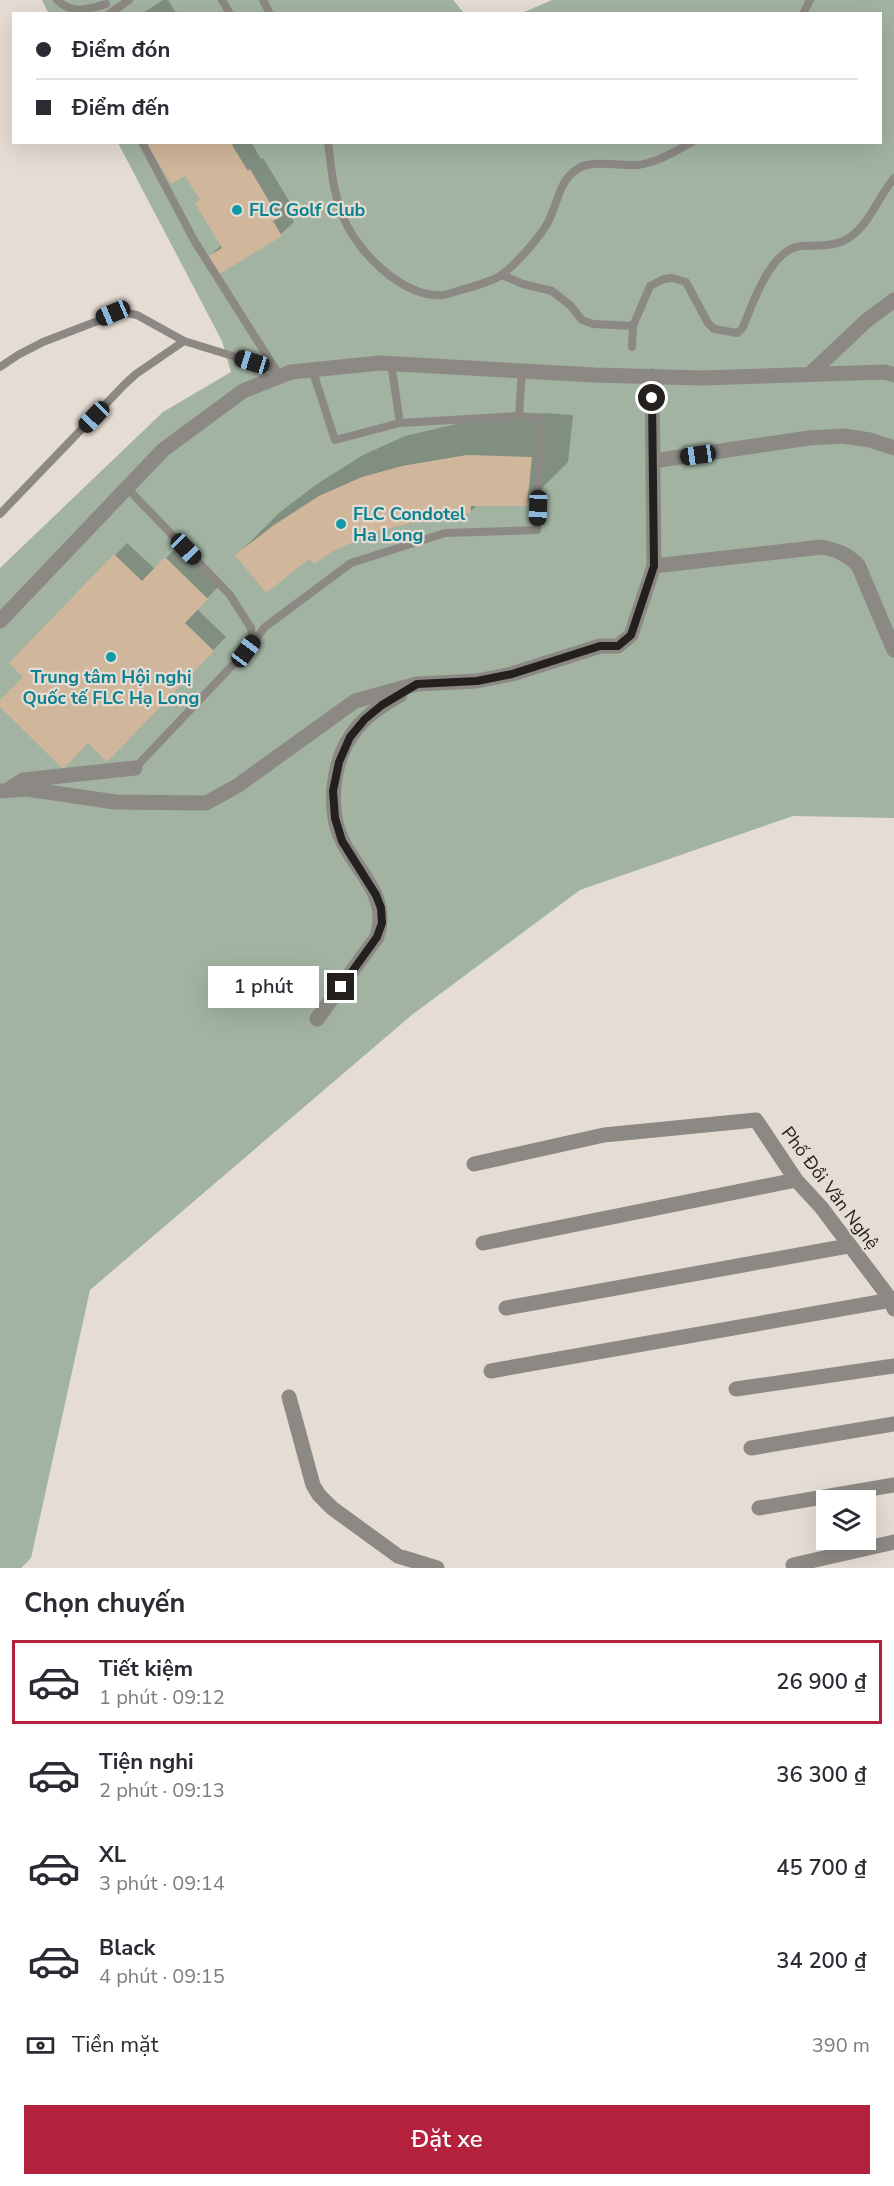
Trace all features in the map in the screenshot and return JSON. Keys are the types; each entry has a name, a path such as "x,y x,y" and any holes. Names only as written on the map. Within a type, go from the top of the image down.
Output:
{"street":[{"path":"810,374 866,321 894,300"},
{"path":"0,621 163,450 243,391 277,372 391,363 702,378 885,372 894,375"},
{"path":"4,790 27,789 116,802 206,803 237,786 355,701 417,684 477,681 512,674 600,646 618,646 631,635 654,566 652,376"},
{"path":"653,461 809,438 843,436 870,440 894,448"},
{"path":"654,566 822,547 835,549 848,555 858,565 894,650"},
{"path":"317,1019 377,937 382,923 381,908 376,895 342,841 335,818 333,791 339,762 350,737 365,719 382,705 417,684"},
{"path":"4,790 23,780 135,768"},
{"name":"Phố Đồi Văn Nghệ","path":"474,1164 604,1135 756,1120 796,1180 821,1207 892,1305"},
{"path":"483,1244 796,1180"},
{"path":"506,1308 848,1246"},
{"path":"490,1371 892,1305"},
{"path":"736,1389 894,1366"},
{"path":"289,1397 314,1485 319,1495 332,1508 398,1556 437,1568"},
{"path":"751,1448 894,1424"},
{"path":"759,1508 894,1485"},
{"path":"793,1565 894,1542"}],"lane":[{"path":"57,0 72,10 107,8 129,0"},
{"path":"143,144 195,242 277,372"},
{"path":"328,144 332,178 342,216 359,243 377,265 404,285 424,293 444,295 502,275 539,236 550,218 557,194 566,179 580,167 640,165 669,155 688,144"},
{"path":"632,347 633,326 650,286 664,279 672,278 687,282 708,323 714,329 736,333 742,329 764,280 784,253 799,246 842,242 852,236 862,226 894,178"},
{"path":"502,275 523,284 552,291 570,305 582,320 593,324 633,326"},
{"path":"0,367 43,342 113,313 121,312 137,315 184,341 277,372"},
{"path":"0,514 125,384 184,341"},
{"path":"391,363 400,423"},
{"path":"135,768 246,651 265,627 351,563 445,533 537,530 540,418 519,416 400,423 335,440 312,369"},
{"path":"519,416 522,371"},
{"path":"127,488 230,595 250,628 252,637 246,651"}],"green space":[{"path":"42,0 453,0 463,12 48,12"},
{"path":"552,0 894,0 894,818 793,816 580,890 413,1014 90,1290 31,1558 21,1568 0,1568 0,568 163,412 231,372 222,341 119,144 882,144 882,12 524,12"}],"building":[{"name":"FLC Golf Club","path":"147,144 233,144 279,218 273,221 282,236 218,275 207,257 222,248 195,203 200,200 185,176 171,184"},
{"name":"FLC Condotel Ha Long","path":"467,455 532,457 527,506 471,506 471,513 378,531 333,551 314,564 309,559 266,593 235,555 274,525 319,496 362,477 402,466"},
{"name":"Trung tâm Hội nghị Quốc tế FLC Hạ Long","path":"114,554 142,581 165,557 208,599 185,623 214,651 107,762 88,743 63,769 0,707 0,700 23,677 9,663"}],"place":[{"name":"FLC Golf Club","path":"237,210"},
{"name":"FLC Condotel Ha Long","path":"341,524"},
{"name":"Trung tâm Hội nghị Quốc tế FLC Hạ Long","path":"111,657"}],"route":[{"path":"341,987 377,937 382,923 381,908 376,895 342,841 335,818 333,791 339,762 350,737 365,719 382,705 417,684 477,681 512,674 600,646 618,646 631,635 654,566 652,398"}]}
